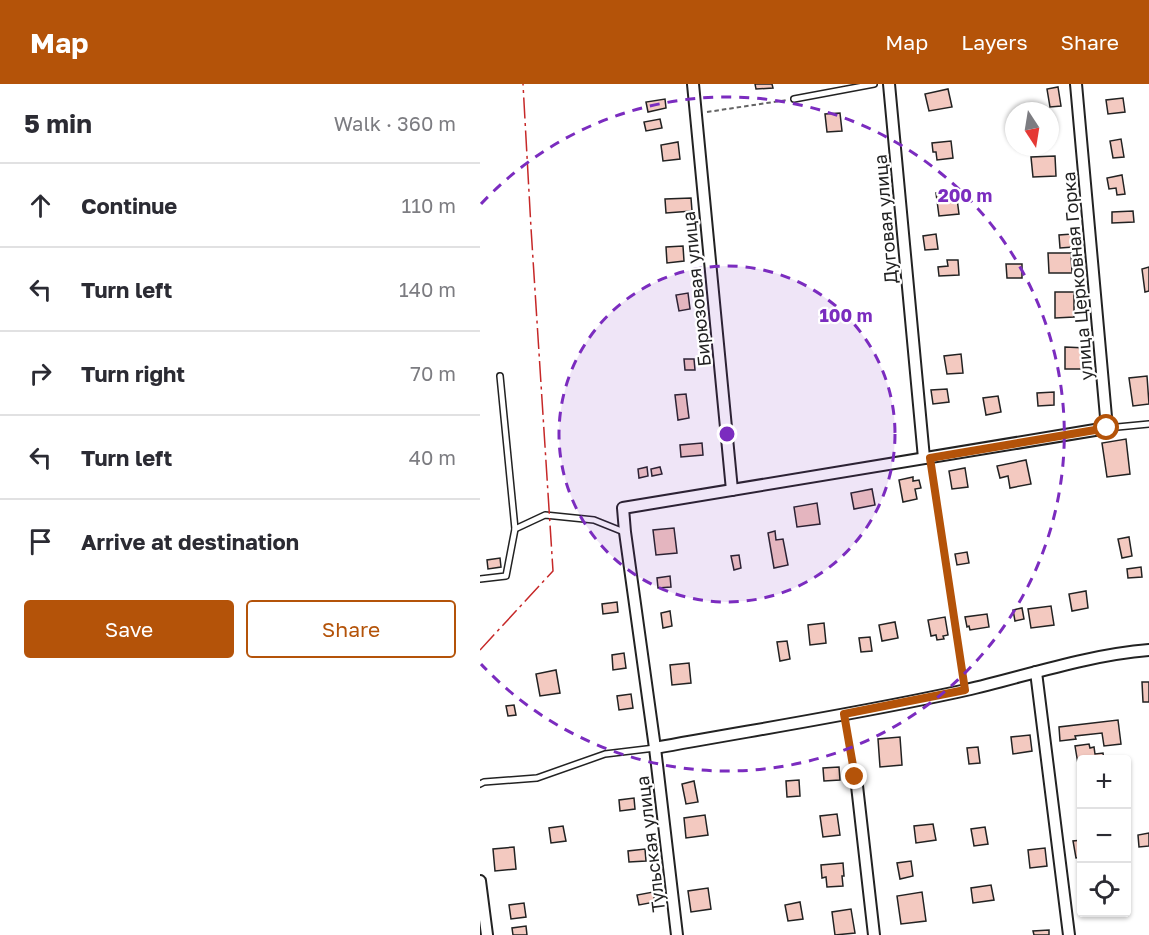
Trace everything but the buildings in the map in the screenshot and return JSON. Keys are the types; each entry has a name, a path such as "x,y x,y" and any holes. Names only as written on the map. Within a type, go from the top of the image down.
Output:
{"street":[{"name":"Бирюзовая улица","path":"693,84 732,490"},
{"name":"Дуговая улица","path":"889,84 927,458"},
{"name":"улица Церковная Горка","path":"1076,84 1107,428"},
{"path":"732,490 1107,428"},
{"name":"Тульская улица","path":"677,935 623,508 732,490"},
{"path":"655,748 965,690 1123,652 1149,650"},
{"path":"1036,672 1069,935"},
{"path":"855,777 874,935"},
{"path":"480,881 487,935"}],"lane":[{"path":"794,99 874,84"},
{"path":"480,579 506,576 516,529 500,376"},
{"path":"1107,428 1149,423"},
{"path":"516,529 545,515 594,520 625,532"},
{"path":"480,784 537,778 605,754 655,748"}],"path":[{"path":"695,114 794,99"},
{"path":"927,458 965,690"},
{"path":"844,714 855,777"}],"power":[{"path":"480,650 553,571 523,84"}],"route":[{"path":"855,777 844,714 965,690 930,458 1107,428"}]}
